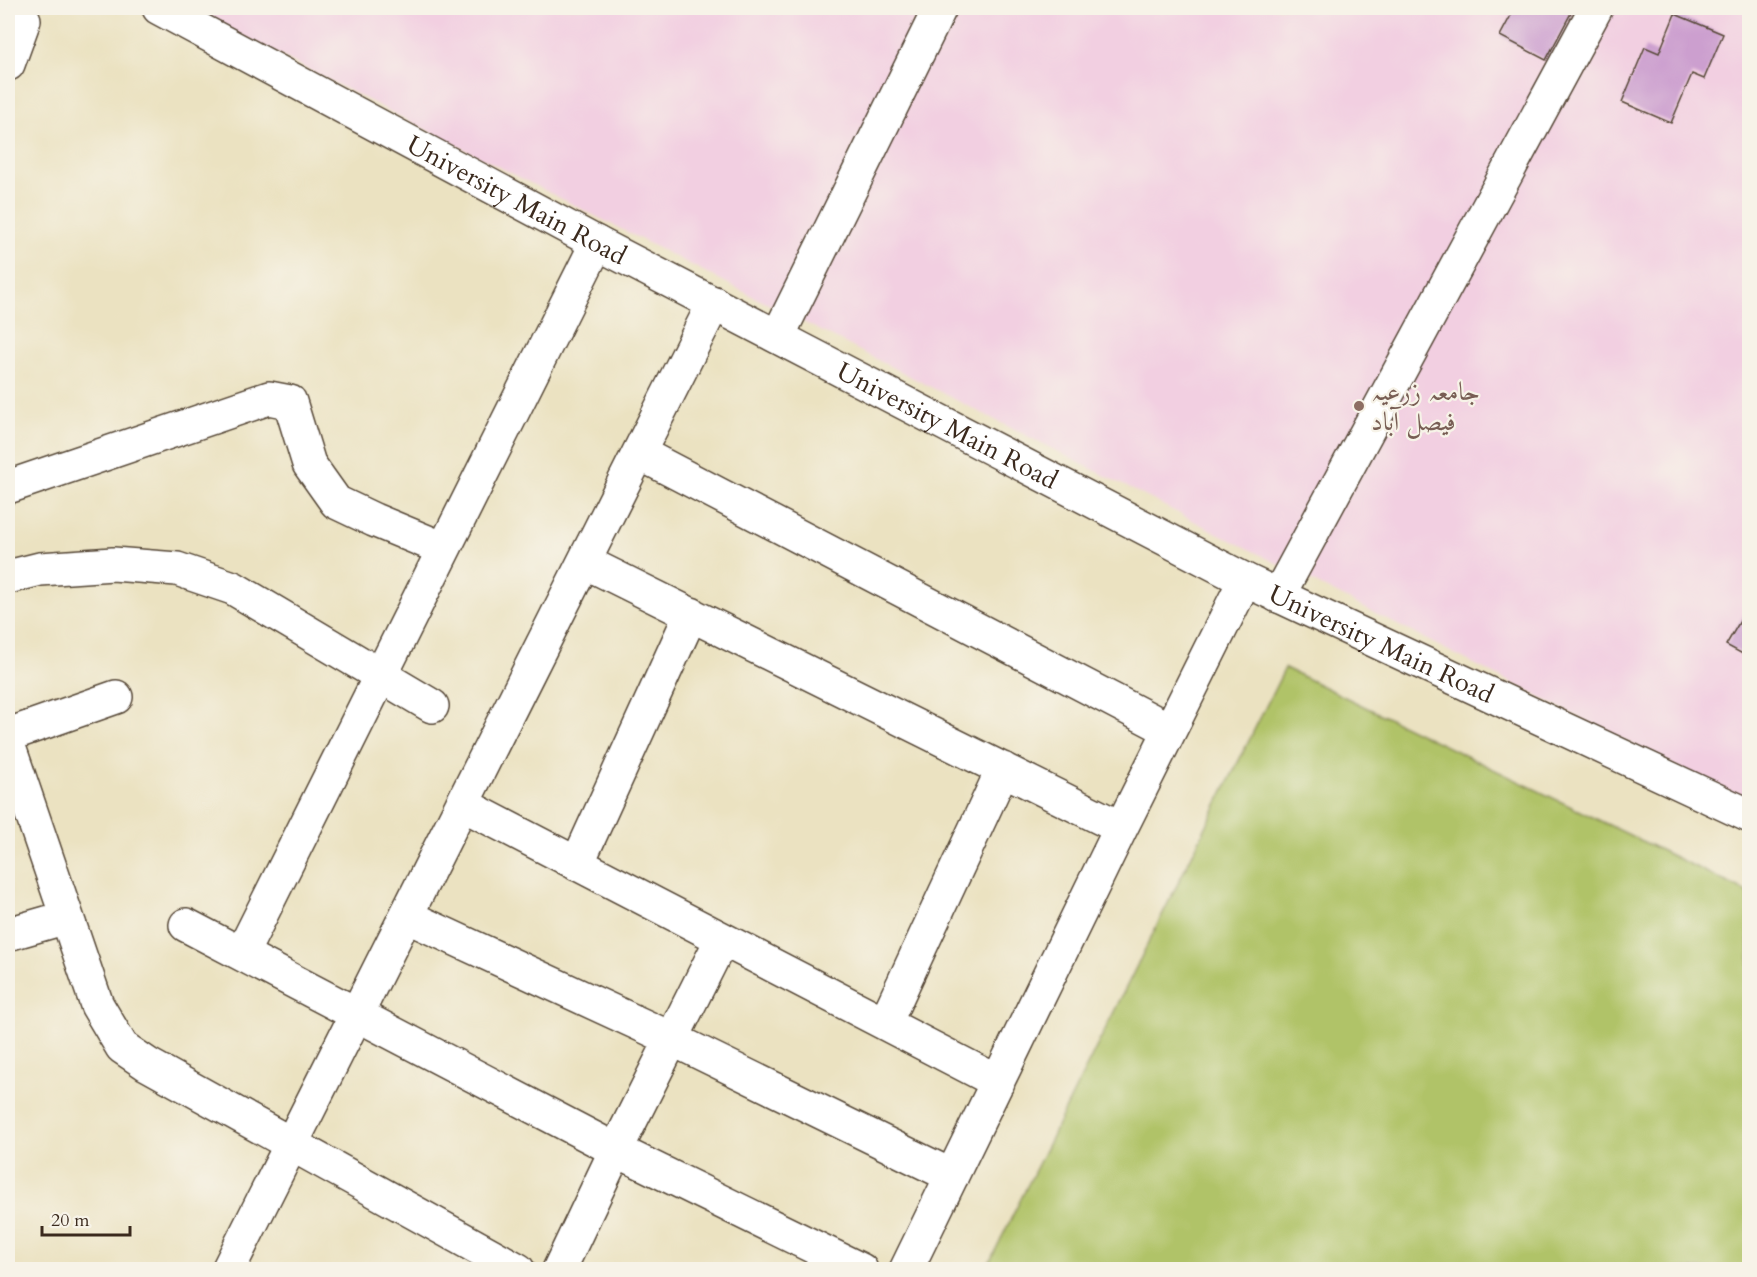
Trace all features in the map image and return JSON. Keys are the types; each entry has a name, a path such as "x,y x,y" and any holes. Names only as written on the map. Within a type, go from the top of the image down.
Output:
{"street":[{"name":"University Main Road","path":"159,8 597,243 1245,580 1749,816"},
{"path":"778,336 940,8"},
{"path":"1278,596 1596,8"},
{"path":"8,64 24,20"},
{"path":"242,953 597,243"},
{"path":"228,1269 714,303"},
{"path":"8,487 269,398 290,402 309,464 336,502 444,549"},
{"path":"639,453 1170,730"},
{"path":"585,562 1121,828"},
{"path":"8,576 40,569 113,564 177,569 233,588 432,706"},
{"path":"906,1269 1245,580"},
{"path":"577,864 691,614"},
{"path":"8,735 116,697"},
{"path":"8,744 97,1005 122,1047 147,1064 518,1269"},
{"path":"885,1023 1003,769"},
{"path":"462,804 998,1082"},
{"path":"8,934 66,916"},
{"path":"406,916 672,1039 952,1176"},
{"path":"186,925 616,1150 861,1269"},
{"path":"559,1269 722,939"}],"shaded area":[{"name":"جامعہ زرعیہ فیصل آباد","path":"187,8 1749,8 1749,804"}],"green space":[{"path":"1285,668 1749,893 1749,1269 986,1269"}],"building":[{"path":"1515,8 1565,8 1572,11 1546,60 1500,36"},
{"path":"1675,14 1723,34 1704,79 1692,74 1671,123 1622,102 1645,47 1659,53"},
{"path":"1750,604 1750,658 1726,645"}],"place":[{"name":"جامعہ زرعیہ فیصل آباد","path":"1359,406"}]}
